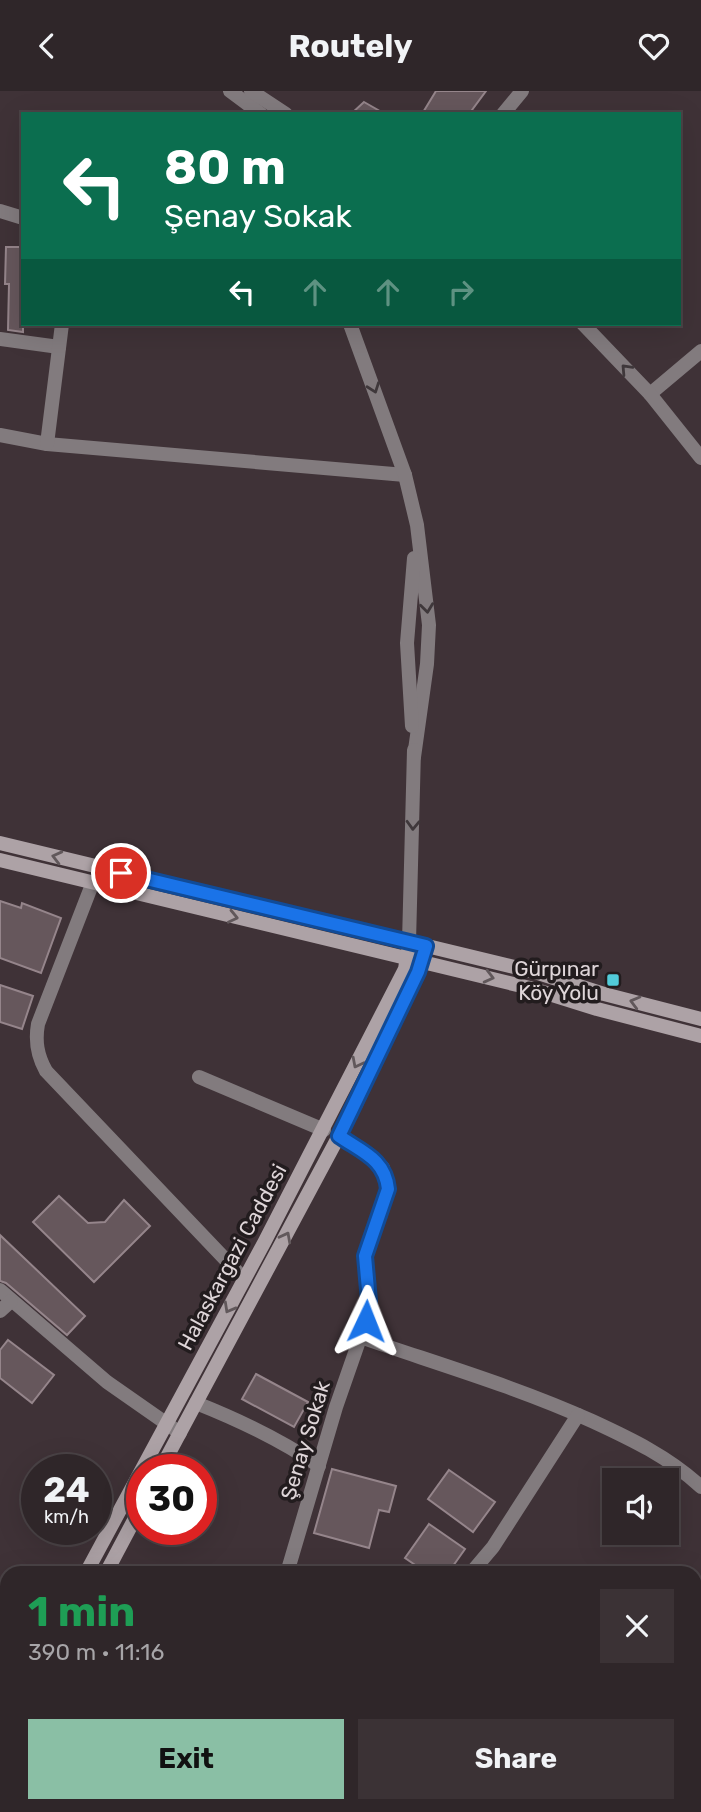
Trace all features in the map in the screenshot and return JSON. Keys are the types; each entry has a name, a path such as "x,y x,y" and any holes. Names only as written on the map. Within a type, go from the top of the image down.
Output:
{"main road":[{"path":"0,843 536,972 604,994 701,1019"},
{"path":"20,847 7,862 407,957 701,1036"},
{"path":"93,882 99,867"},
{"path":"209,911 212,894"},
{"name":"Halaskargazi Caddesi","path":"90,1566 324,1130 405,969 409,942"},
{"path":"169,1454 339,1136 422,961 426,946"},
{"path":"530,988 536,972"},
{"path":"597,1009 604,994"},
{"path":"654,1024 660,1009"},
{"path":"324,1130 339,1136"},
{"path":"244,1279 257,1292"},
{"path":"110,1566 126,1535"}],"street":[{"path":"230,91 270,103"},
{"path":"251,91 270,103"},
{"path":"505,112 522,91"},
{"path":"0,211 21,217"},
{"path":"47,444 62,326"},
{"path":"352,326 405,475 417,525 429,625 427,664 414,757"},
{"path":"585,326 650,394 701,459"},
{"path":"0,339 59,347"},
{"path":"650,394 701,351"},
{"path":"0,435 47,444 405,475"},
{"path":"409,942 414,757 407,643 417,525"},
{"path":"93,882 38,1024 36,1042 41,1062 46,1071 244,1279"},
{"path":"199,1077 324,1130"},
{"name":"Şenay Sokak","path":"289,1566 360,1337 369,1301 365,1256 388,1189 383,1168 339,1136"},
{"path":"0,1290 6,1306 180,1433"},
{"path":"360,1337 550,1402 641,1443 701,1487"},
{"path":"196,1403 239,1420 296,1450 319,1466"},
{"path":"477,1566 493,1547 578,1415"}],"building":[{"path":"436,91 486,91 470,112 423,112"},
{"path":"364,102 382,112 353,112"},
{"path":"6,247 21,247 23,332 8,330 9,284 5,284"},
{"path":"0,901 21,908 22,903 61,918 41,973 0,958"},
{"path":"0,985 33,996 22,1029 0,1022"},
{"path":"59,1196 88,1223 105,1222 124,1200 150,1226 94,1282 33,1222"},
{"path":"0,1235 85,1316 67,1335 6,1283 0,1281"},
{"path":"8,1340 54,1375 32,1403 0,1378 0,1350"},
{"path":"256,1374 308,1402 294,1427 242,1399"},
{"path":"332,1469 396,1486 389,1512 379,1510 369,1548 314,1533"},
{"path":"449,1470 495,1502 473,1532 428,1499"},
{"path":"429,1524 465,1549 453,1566 417,1566 405,1558"}],"place":[{"name":"Gürpınar Köy Yolu","path":"613,980"}],"route":[{"path":"121,873 426,946 418,972 339,1136 374,1159 383,1168 387,1180 388,1189 365,1256 369,1301 366,1321"}]}
